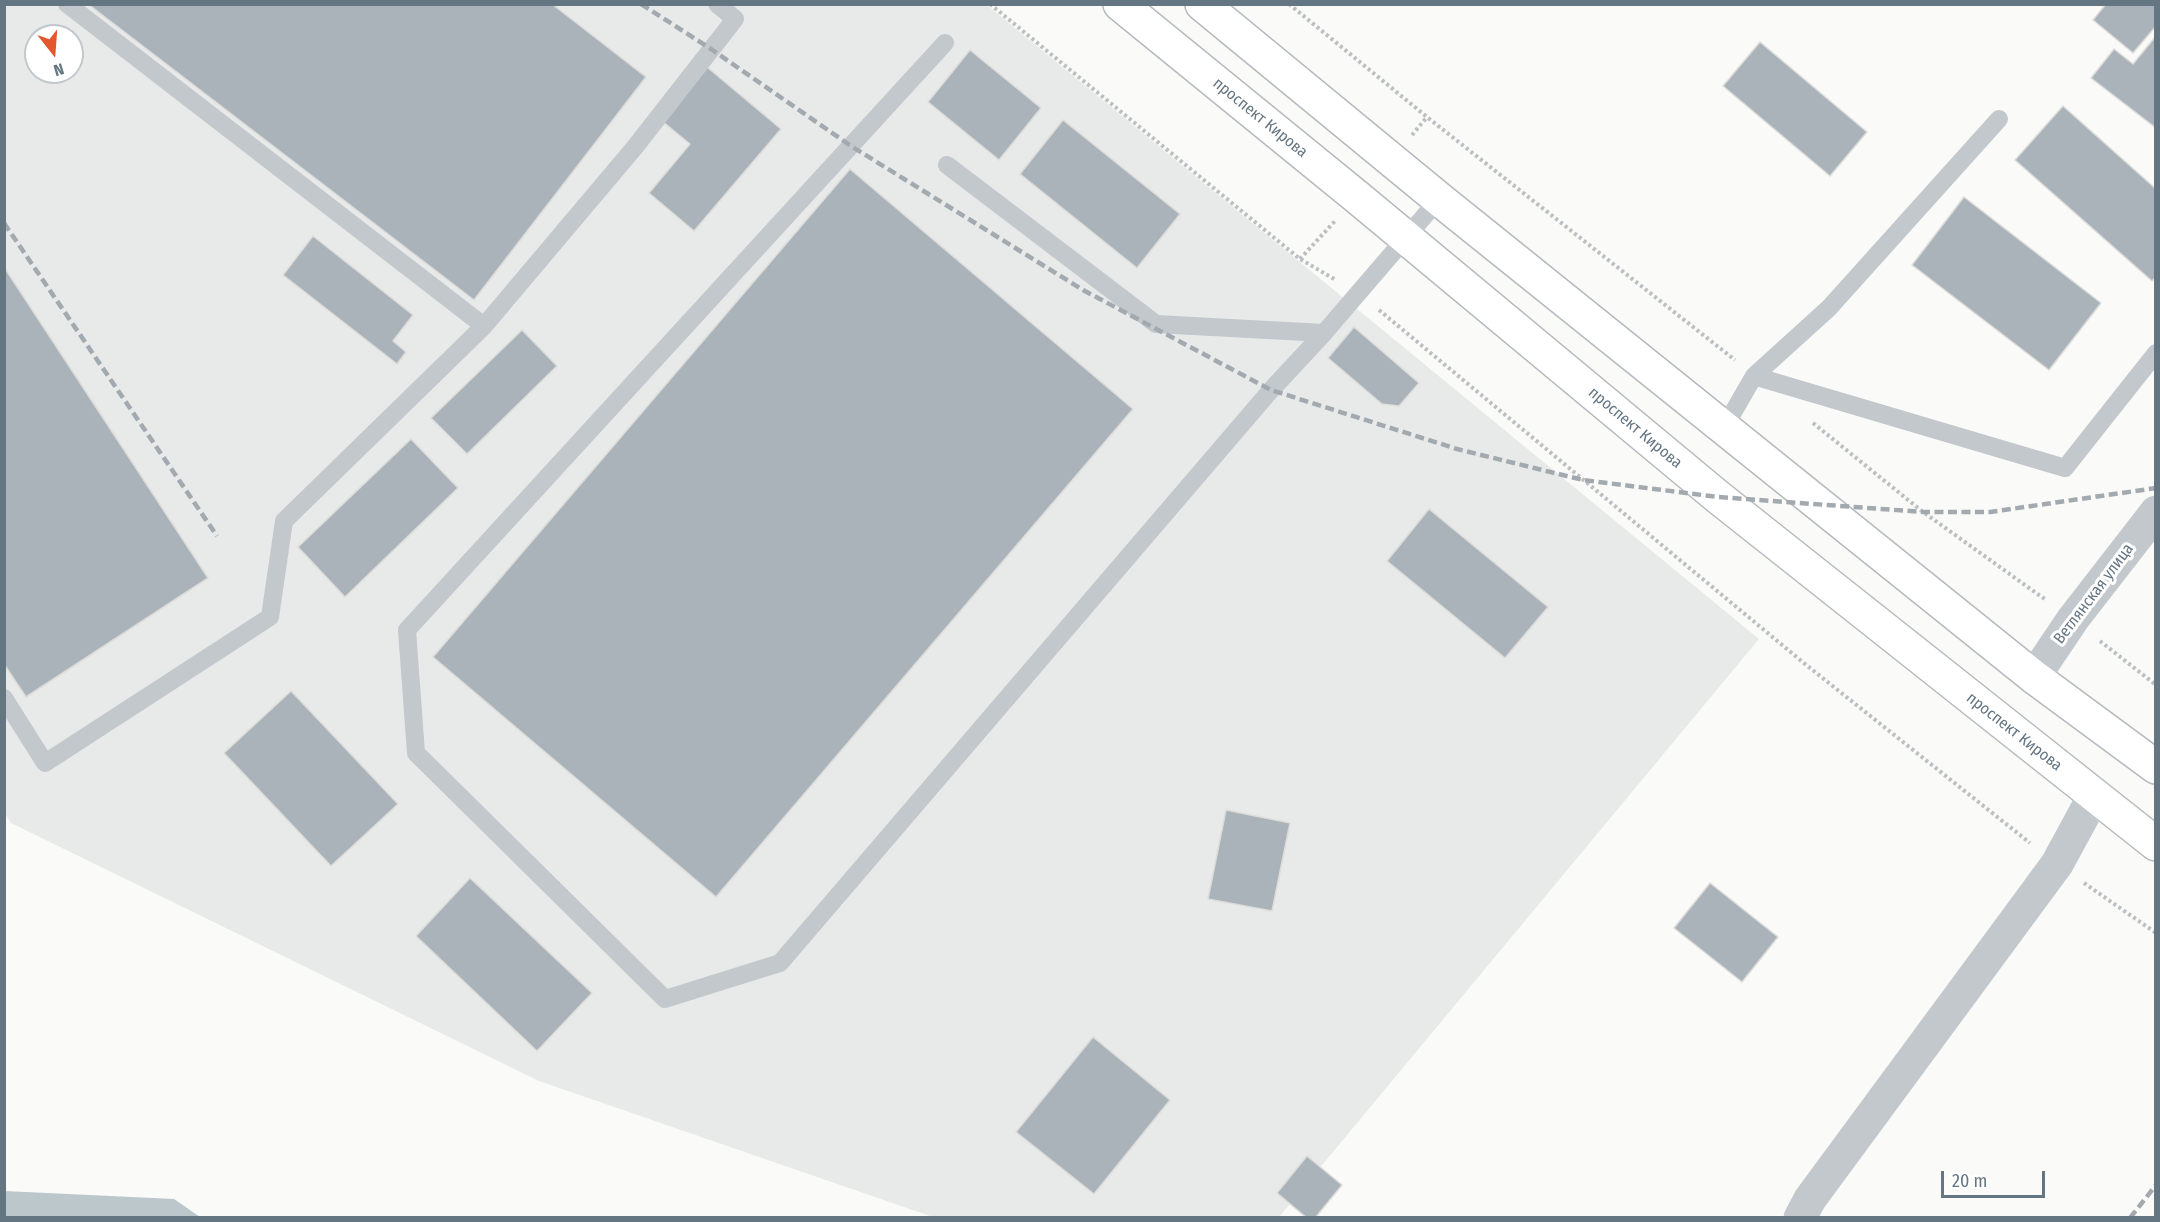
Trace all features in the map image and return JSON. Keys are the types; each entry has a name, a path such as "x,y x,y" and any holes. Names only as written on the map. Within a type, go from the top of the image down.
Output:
{"main road":[{"name":"проспект Кирова","path":"1120,4 1357,197 1718,497 2156,844"},
{"path":"1202,4 1439,199 2034,677 2156,767"}],"street":[{"name":"Ветлянская улица","path":"2034,677 2073,619 2156,512"},
{"path":"1800,1218 1810,1199 2057,864 2094,795"}],"lane":[{"path":"67,4 484,326"},
{"path":"4,698 45,763 270,616 284,521 484,326 635,147 735,19 717,4"},
{"path":"945,43 407,630 416,753 665,999 780,963 1271,390 1324,333 1439,199"},
{"path":"1724,428 1754,376 1829,308 1999,119"},
{"path":"946,165 1156,324 1324,333"},
{"path":"1754,376 2064,468 2156,353"}],"path":[{"path":"990,4 1300,259 1358,293 1805,664 2057,864 2156,933"},
{"path":"1289,4 1427,117 1754,376"},
{"path":"1807,419 1923,512 2073,619 2156,685"}],"shaded area":[{"path":"4,5 987,5 1759,639 1279,1217 933,1217 539,1081 11,823 5,813"},
{"path":"5,1191 174,1199 200,1217 5,1217"}],"building":[{"path":"88,4 552,4 646,77 474,300"},
{"path":"2106,4 2156,4 2156,26 2133,53 2093,20"},
{"path":"2156,36 2156,128 2091,78 2114,49 2133,64"},
{"path":"1760,42 1867,132 1830,176 1723,86"},
{"path":"970,50 1041,108 999,160 928,102"},
{"path":"707,67 781,129 694,231 649,193 690,144 662,121"},
{"path":"2063,106 2156,189 2156,277 2152,281 2015,160"},
{"path":"1063,120 1180,214 1137,268 1020,174"},
{"path":"850,169 1133,409 716,897 433,657"},
{"path":"1964,197 2101,303 2049,370 1912,265"},
{"path":"313,236 413,315 393,341 406,352 397,364 283,275"},
{"path":"4,267 208,578 26,697 4,664"},
{"path":"1354,327 1419,383 1399,406 1382,404 1328,358"},
{"path":"522,330 557,366 467,454 431,418"},
{"path":"411,439 458,488 345,597 298,547"},
{"path":"1429,509 1548,607 1505,658 1387,561"},
{"path":"291,691 398,804 331,866 224,753"},
{"path":"1226,810 1290,823 1272,911 1208,899"},
{"path":"470,878 592,993 537,1051 416,936"},
{"path":"1710,883 1778,937 1742,982 1674,928"},
{"path":"1093,1037 1170,1100 1094,1194 1016,1132"},
{"path":"1307,1156 1342,1185 1315,1218 1307,1218 1277,1193"}],"railway":[{"path":"641,4 711,49 851,146 1083,290 1271,390 1457,449 1583,480 1718,497 1923,512 1990,512 2156,488"},
{"path":"4,223 217,536"},
{"path":"2130,1218 2156,1185"}]}
